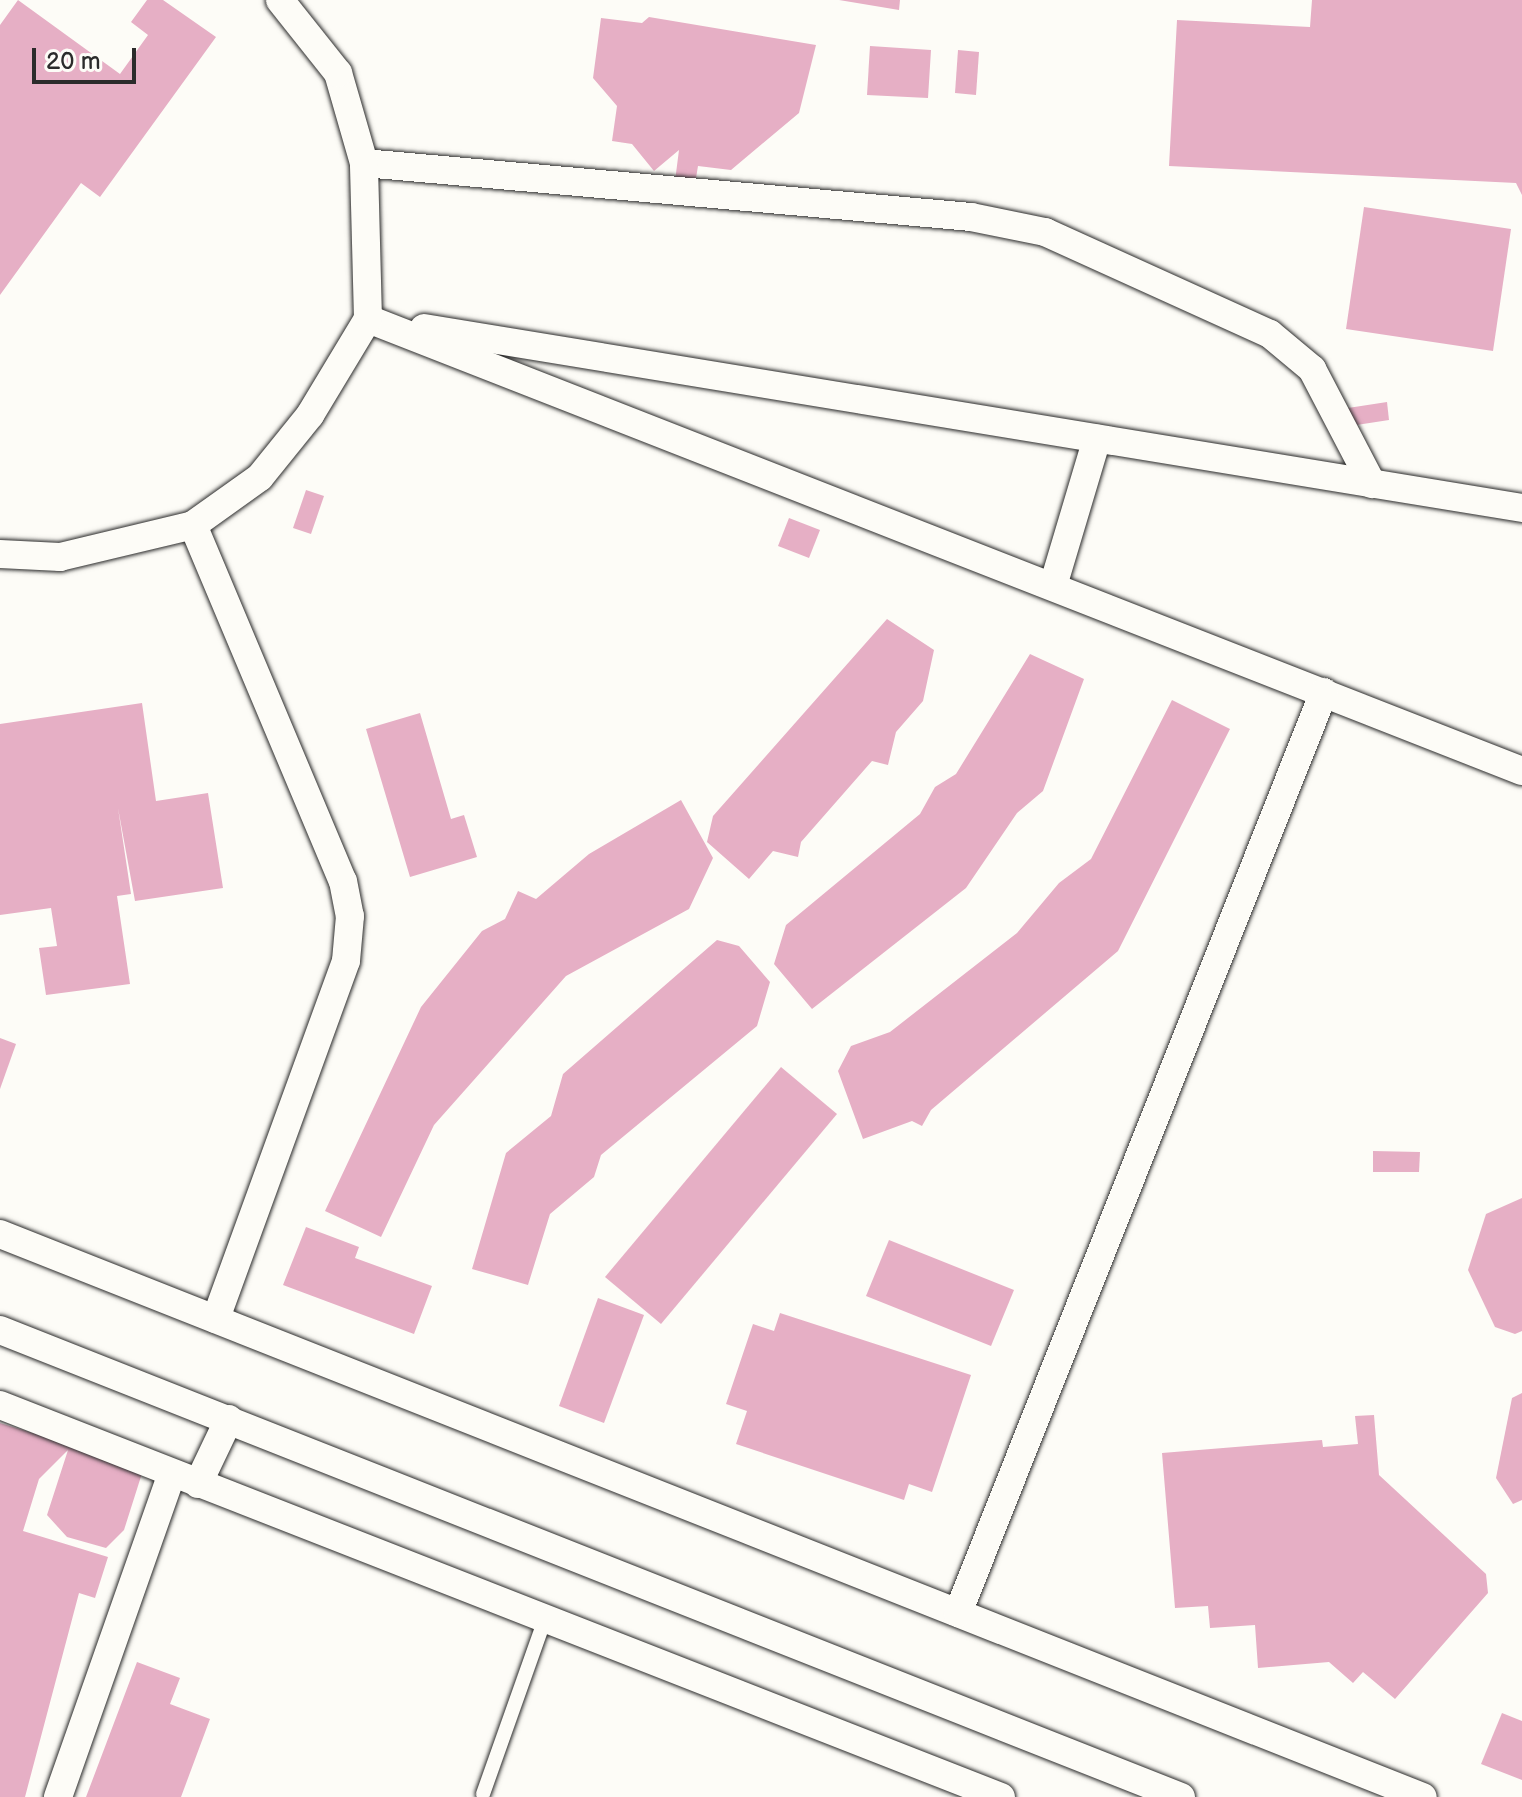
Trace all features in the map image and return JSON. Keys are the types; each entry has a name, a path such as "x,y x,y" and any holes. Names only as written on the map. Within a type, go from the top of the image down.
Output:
{"street":[{"path":"0,554 60,557 193,525 260,477 310,415 368,319 364,163 338,73 280,0"},
{"path":"364,163 940,214 1045,232 1270,334 1312,369 1372,484"},
{"path":"368,319 1522,508"},
{"path":"368,319 1522,771"},
{"path":"1053,586 1097,438"},
{"path":"193,525 343,881 350,916 346,961 216,1319"},
{"path":"958,1613 1324,692"},
{"path":"0,1234 1423,1797"},
{"path":"0,1330 1181,1797"},
{"path":"0,1405 1001,1797"},
{"path":"198,1484 229,1419"},
{"path":"58,1797 172,1474"}],"lane":[{"path":"483,1794 545,1619"}],"building":[{"path":"18,0 120,74 148,35 131,22 147,0 163,0 216,37 100,197 81,183 0,295 0,25"},
{"path":"839,0 900,0 899,10"},
{"path":"1312,0 1522,0 1522,195 1516,183 1169,166 1177,20 1310,27"},
{"path":"649,17 816,45 799,113 731,170 698,166 695,184 675,181 679,150 654,171 632,144 612,141 617,106 593,78 601,18 642,23"},
{"path":"870,46 931,50 928,98 867,95"},
{"path":"958,50 979,52 976,95 955,93"},
{"path":"1364,207 1511,229 1493,351 1346,329"},
{"path":"1387,402 1389,420 1350,426 1348,408"},
{"path":"306,490 324,496 311,534 293,528"},
{"path":"789,518 820,530 809,558 778,546"},
{"path":"887,619 934,650 923,701 896,732 888,765 872,761 801,842 798,857 773,851 749,879 707,842 713,816"},
{"path":"1030,654 1084,679 1043,791 1017,813 966,888 812,1009 774,964 786,925 920,814 935,787 956,774"},
{"path":"1172,700 1230,729 1118,951 931,1110 922,1126 912,1121 863,1139 838,1071 851,1046 890,1032 1017,933 1059,883 1091,859"},
{"path":"142,703 156,801 208,793 223,888 135,901 118,808 131,894 117,896 130,984 46,995 39,948 57,946 51,908 0,915 0,724"},
{"path":"420,713 451,819 464,815 477,857 410,877 366,729"},
{"path":"681,800 713,858 689,909 566,976 434,1125 381,1237 325,1211 421,1007 482,931 505,919 518,891 536,899 589,854"},
{"path":"717,940 739,946 770,982 757,1026 601,1155 594,1177 550,1214 528,1285 472,1269 506,1153 551,1116 563,1074"},
{"path":"0,1038 16,1044 0,1089"},
{"path":"781,1067 837,1114 661,1324 605,1277"},
{"path":"1373,1151 1420,1152 1419,1172 1373,1172"},
{"path":"1522,1198 1522,1331 1515,1334 1495,1327 1468,1270 1486,1214"},
{"path":"306,1227 359,1247 355,1258 432,1286 414,1334 283,1285"},
{"path":"889,1240 1014,1290 991,1346 866,1296"},
{"path":"598,1298 644,1315 604,1423 559,1406"},
{"path":"780,1313 971,1375 932,1492 909,1484 904,1500 736,1444 747,1411 726,1404 753,1324 774,1331"},
{"path":"1522,1393 1522,1500 1513,1504 1496,1478 1512,1398"},
{"path":"1374,1415 1379,1475 1486,1574 1488,1593 1395,1699 1363,1672 1353,1683 1329,1662 1258,1668 1255,1625 1210,1628 1208,1606 1175,1608 1162,1453 1322,1440 1323,1447 1358,1444 1355,1416"},
{"path":"0,1423 144,1467 124,1530 106,1548 67,1537 47,1515 68,1450 39,1479 23,1531 108,1557 95,1598 79,1593 25,1797 0,1797"},
{"path":"137,1662 180,1678 170,1704 210,1719 181,1797 86,1797"},
{"path":"1502,1713 1522,1721 1522,1780 1481,1764"}]}
